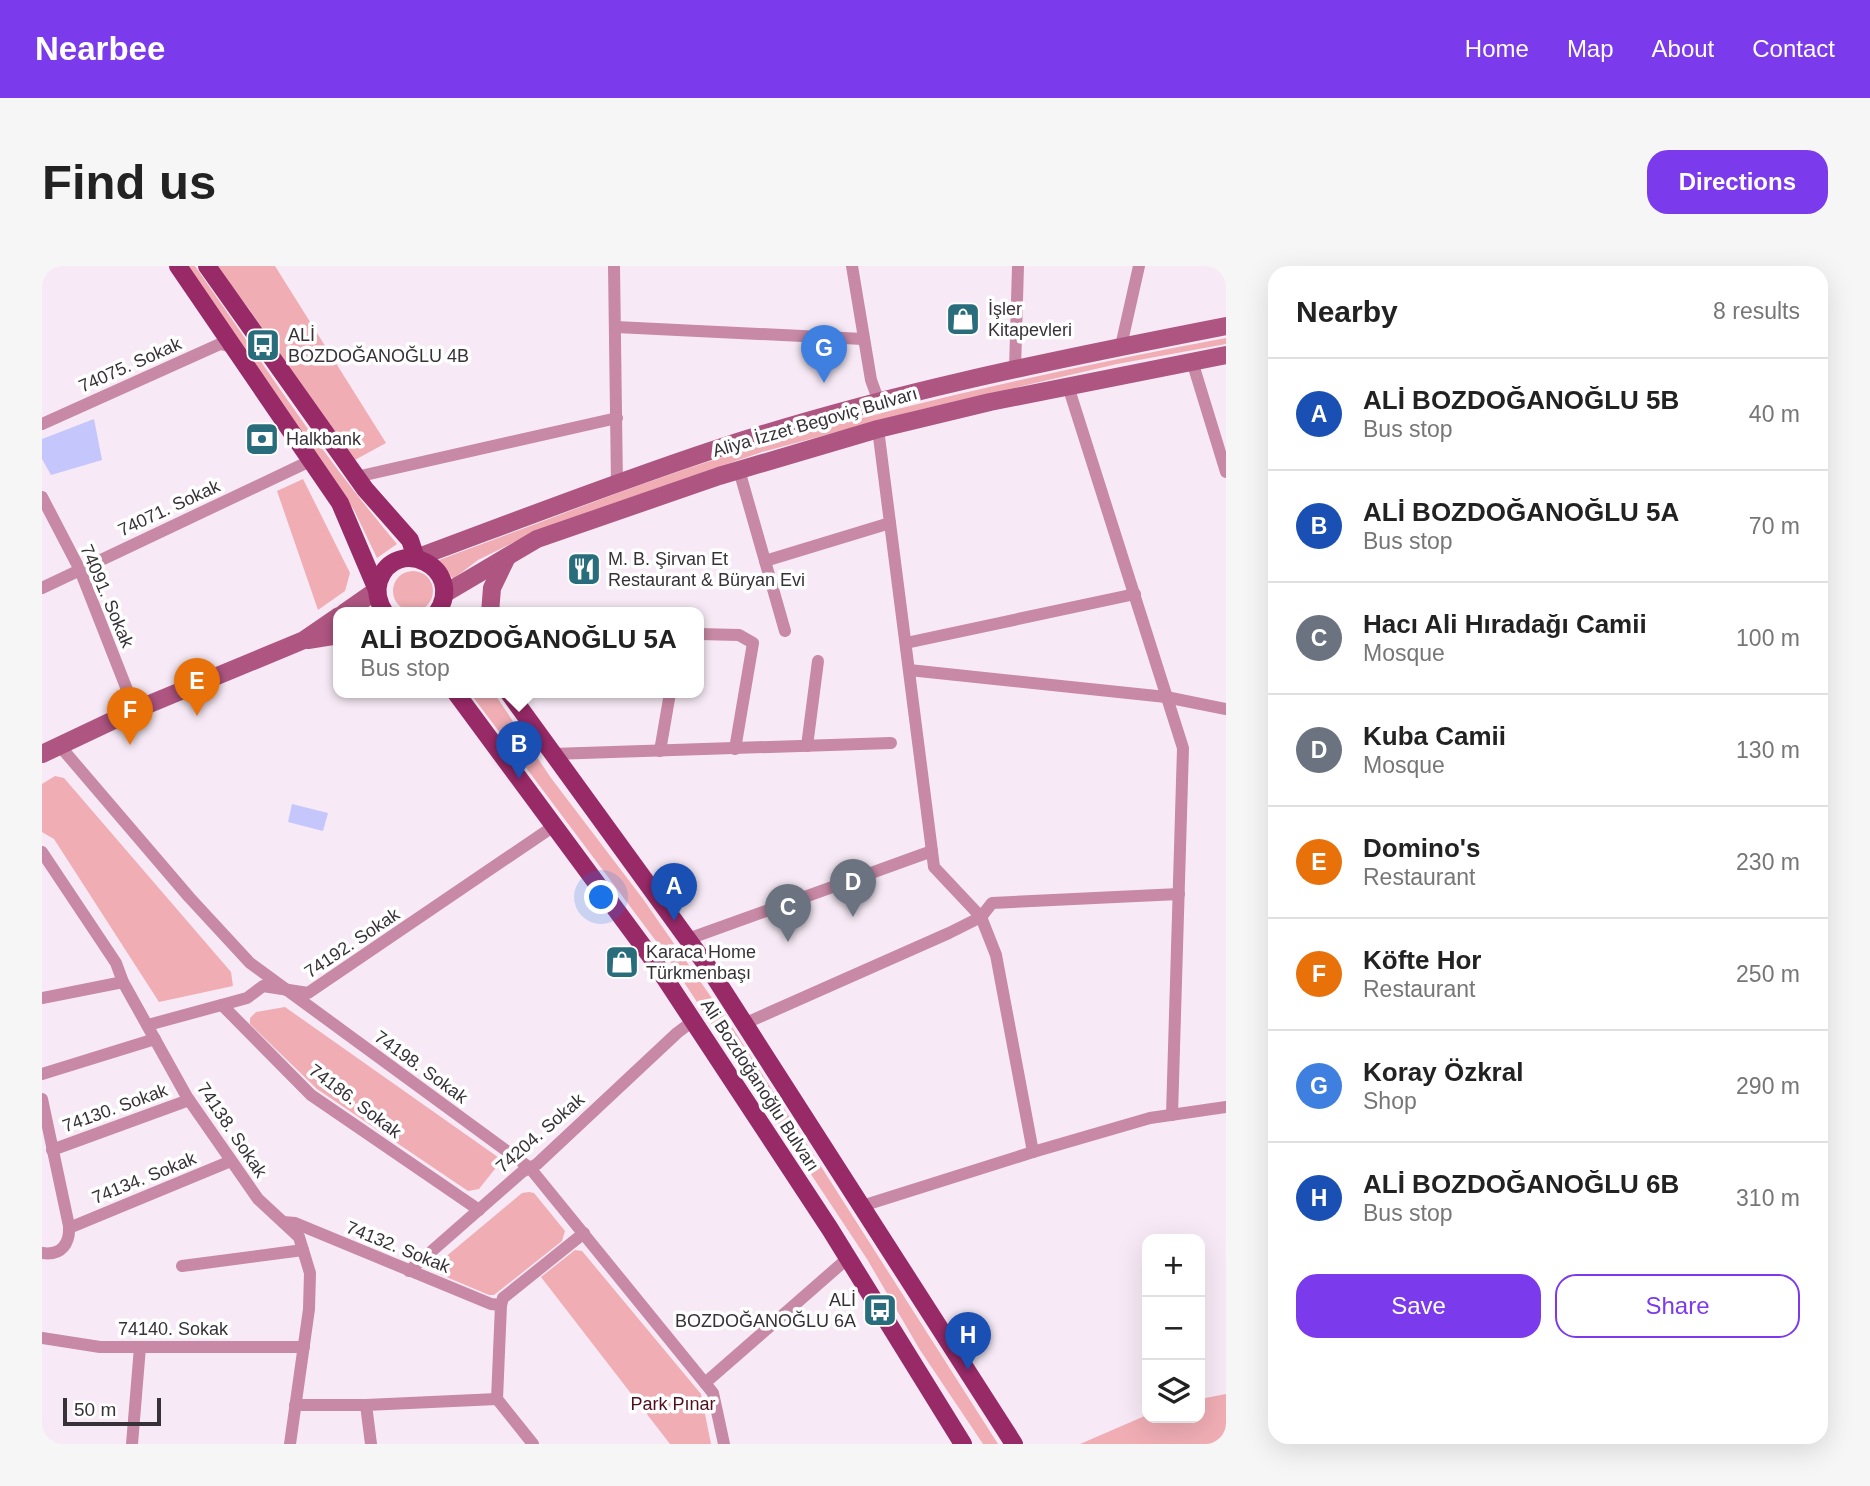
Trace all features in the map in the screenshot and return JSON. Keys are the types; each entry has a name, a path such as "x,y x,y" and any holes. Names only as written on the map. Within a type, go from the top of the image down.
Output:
{"main road":[{"path":"178,266 340,503 382,607"},
{"path":"207,266 356,477 410,540 416,558"},
{"name":"Aliya İzzet Begoviç Bulvarı","path":"416,558 710,451 879,402 1015,369 1226,326"},
{"name":"Aliya İzzet Begoviç Bulvarı","path":"444,594 537,539 739,470 878,429 1004,398 1226,355"},
{"path":"490,607 492,588 507,557"},
{"path":"353,607 377,590 380,579 394,563 416,558 436,569 442,578 444,600 440,607"},
{"path":"444,594 452,607"},
{"path":"42,754 135,710 304,640 333,620"},
{"path":"304,640 333,636"},
{"name":"Ali Bozdoğanoğlu Bulvarı","path":"460,698 651,957 848,1258 963,1444"},
{"name":"Ali Bozdoğanoğlu Bulvarı","path":"513,698 746,1023 1014,1444"}],"street":[{"path":"614,266 617,485"},
{"path":"852,266 871,380 879,402"},
{"path":"1015,369 1018,266"},
{"path":"1121,346 1139,266"},
{"path":"616,327 863,339"},
{"name":"74075. Sokak","path":"42,424 220,344 233,347"},
{"path":"1192,361 1226,472"},
{"path":"1068,386 1183,748 1172,1115"},
{"path":"356,477 617,418"},
{"path":"878,429 934,867 981,918 996,955 1033,1152"},
{"name":"74071. Sokak","path":"42,588 310,461"},
{"path":"739,470 785,631"},
{"name":"74091. Sokak","path":"42,497 80,570 135,710"},
{"path":"765,561 890,523"},
{"path":"906,643 1135,594"},
{"path":"704,634 739,635 753,643 734,749"},
{"path":"807,746 818,661"},
{"path":"909,670 1166,697 1226,709"},
{"path":"660,751 669,698"},
{"path":"552,754 891,743"},
{"name":"74198. Sokak","path":"59,745 241,954 284,990 530,1168 713,1392 724,1444"},
{"name":"74192. Sokak","path":"148,1025 247,998 263,986 309,993 554,826"},
{"path":"688,939 932,851"},
{"name":"74138. Sokak","path":"42,852 116,963 123,982 190,1100 258,1199 299,1237 310,1273 309,1309 290,1444"},
{"path":"746,1023 981,918 992,903 1179,894"},
{"path":"42,998 123,982"},
{"name":"74186. Sokak","path":"222,1005 311,1095 479,1210"},
{"name":"74204. Sokak","path":"409,1270 522,1172 537,1164 693,1021"},
{"path":"42,1074 155,1039"},
{"path":"42,1099 48,1144 70,1240 63,1249 49,1254 42,1253"},
{"name":"74130. Sokak","path":"48,1144 190,1100"},
{"path":"862,1206 1150,1118 1226,1107"},
{"name":"74134. Sokak","path":"69,1228 231,1161"},
{"name":"74132. Sokak","path":"282,1221 295,1223 491,1304 501,1305"},
{"path":"533,1444 497,1399 501,1305 503,1298 584,1233"},
{"path":"182,1266 303,1250"},
{"path":"705,1383 848,1258"},
{"name":"74140. Sokak","path":"42,1338 100,1347 304,1347"},
{"path":"132,1444 140,1347"},
{"path":"296,1405 497,1399"},
{"path":"366,1405 371,1444"}],"green space":[{"path":"186,266 195,266 318,443 397,544 377,558 354,510"},
{"path":"216,266 275,266 386,443 353,461 249,309"},
{"path":"1226,338 1226,344 1117,364 923,409 762,452 529,535 478,560 453,579 439,560 640,485 762,445 993,386"},
{"path":"303,479 350,573 345,591 318,610 277,491"},
{"path":"405,573 421,573 431,583 431,599 424,607 402,607 395,599 395,583"},
{"path":"474,698 497,698 551,778 643,899 734,1030 998,1444 983,1444 920,1350 867,1259 662,949"},
{"path":"55,776 64,778 231,972 233,986 159,1002 54,839 42,832 42,784"},
{"path":"285,1007 502,1160 479,1189 468,1191 317,1089 250,1024 250,1018 256,1012"},
{"path":"522,1193 534,1193 565,1231 562,1241 494,1295 437,1273 437,1264"},
{"name":"Park Pınar","path":"575,1250 582,1251 701,1394 711,1444 670,1444 541,1277"},
{"path":"1226,1394 1226,1444 1080,1444 1142,1417 1142,1423 1205,1423 1205,1398"}],"water":[{"path":"94,419 102,460 51,475 42,459 42,439"},
{"path":"292,804 328,813 323,831 288,822"}],"place":[{"name":"İşler Kitapevleri","path":"963,319"},
{"name":"ALİ BOZDOĞANOĞLU 4B","path":"263,345"},
{"name":"Koray Özkral","path":"824,383"},
{"name":"Halkbank","path":"262,439"},
{"name":"M. B. Şirvan Et Restaurant & Büryan Evi","path":"584,569"},
{"name":"Domino's","path":"197,716"},
{"name":"Köfte Hor","path":"130,745"},
{"name":"ALİ BOZDOĞANOĞLU 5A","path":"519,779"},
{"name":"Kuba Camii","path":"853,917"},
{"name":"ALİ BOZDOĞANOĞLU 5B","path":"674,921"},
{"name":"Hacı Ali Hıradağı Camii","path":"788,942"},
{"name":"Karaca Home Türkmenbaşı","path":"622,962"},
{"name":"ALİ BOZDOĞANOĞLU 6A","path":"880,1310"},
{"name":"ALİ BOZDOĞANOĞLU 6B","path":"968,1370"}]}
